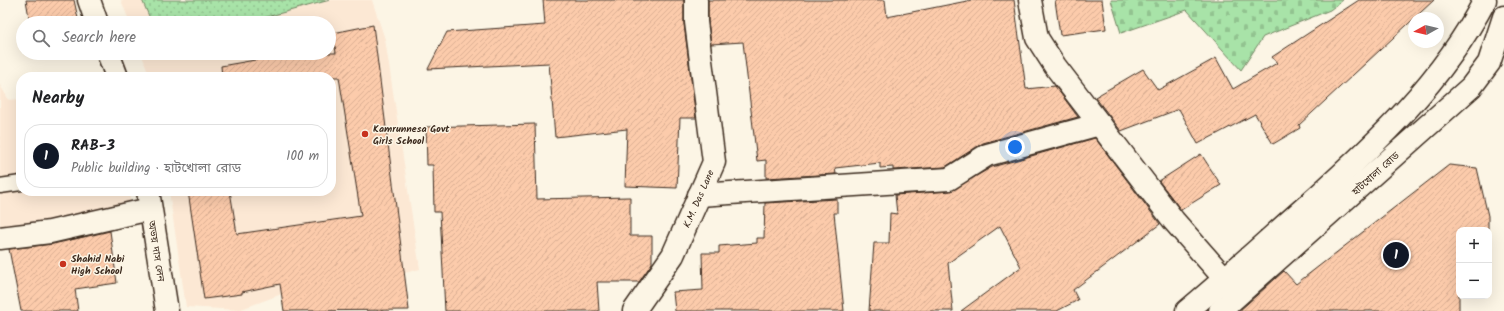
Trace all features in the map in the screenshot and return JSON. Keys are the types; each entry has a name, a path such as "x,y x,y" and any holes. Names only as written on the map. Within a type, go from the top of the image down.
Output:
{"main road":[{"path":"89,0 95,16"},
{"name":"K.M. Das Lane","path":"634,311 673,255 714,162 696,22 696,0"},
{"path":"1030,0 1037,38 1055,66 1174,221 1225,279"},
{"path":"1187,311 1225,279 1371,147 1412,104 1451,57 1472,26 1485,0"},
{"name":"হাটখোলা রোড","path":"1220,311 1472,87 1489,63 1504,17"},
{"path":"111,60 115,72"},
{"path":"700,195 949,179 987,155 1100,124"},
{"path":"0,238 50,232 149,200"},
{"name":"অভয় দাস লেন","path":"149,200 166,311"}],"lane":[{"path":"0,186 16,184"}],"shaded area":[{"name":"Kamrunnesa Govt Girls School","path":"121,0 372,0 385,39 420,269 339,290 306,285 239,310 186,307 170,196 336,196 336,72 148,72 144,60 336,60 336,16 127,16"},
{"path":"0,85 9,100 16,99 16,196 130,196 130,208 0,231"}],"green space":[{"path":"142,0 330,0 270,16 149,16"},
{"path":"1111,0 1343,0 1330,10 1263,37 1241,70 1187,10 1121,33"}],"building":[{"path":"26,0 74,0 77,16 29,16"},
{"path":"543,0 684,0 684,24 696,118 680,118 677,188 625,186 627,129 555,137 549,63 428,69 447,32 545,25"},
{"path":"708,0 885,0 887,17 972,0 1014,0 1026,89 1055,86 1078,117 983,143 945,167 893,170 893,167 880,168 880,163 835,168 836,174 766,178 766,160 757,161 743,42 711,44 708,21"},
{"path":"1055,0 1102,0 1106,29 1060,35"},
{"path":"1359,0 1434,0 1421,12 1408,12 1408,24 1299,125 1300,128 1273,144 1255,114 1198,144 1179,109 1121,131 1095,97 1143,69 1158,90 1216,58 1233,89 1277,63 1272,57"},
{"path":"373,25 409,310 284,311 280,284 242,292 242,294 204,299 189,196 231,196 237,234 361,216 339,77 336,77 336,72 222,72 221,66 255,60 336,60 336,32"},
{"path":"535,124 537,199 630,197 630,236 652,236 652,263 639,282 597,282 599,311 445,311 440,212 434,212 433,165 427,165 426,127"},
{"path":"1095,138 1160,224 1073,290 1078,300 1057,311 961,311 1021,267 1000,226 948,263 953,311 869,311 874,243 889,243 890,213 897,214 895,195 950,191 992,167"},
{"path":"1201,154 1221,185 1181,210 1159,181"},
{"path":"1449,165 1477,168 1488,216 1488,227 1456,227 1456,299 1459,299 1459,311 1239,311 1284,271 1296,284"},
{"path":"837,199 837,213 834,213 844,311 675,311 673,292 703,290 702,253 719,253 719,246 757,243 757,238 764,238 765,203"},
{"name":"Shahid Nabi High School","path":"110,231 117,283 75,289 78,311 21,311 9,249 53,244"}],"place":[{"name":"Kamrunnesa Govt Girls School","path":"365,134"},
{"name":"RAB-3","path":"1396,255"},
{"name":"Shahid Nabi High School","path":"63,264"}]}
